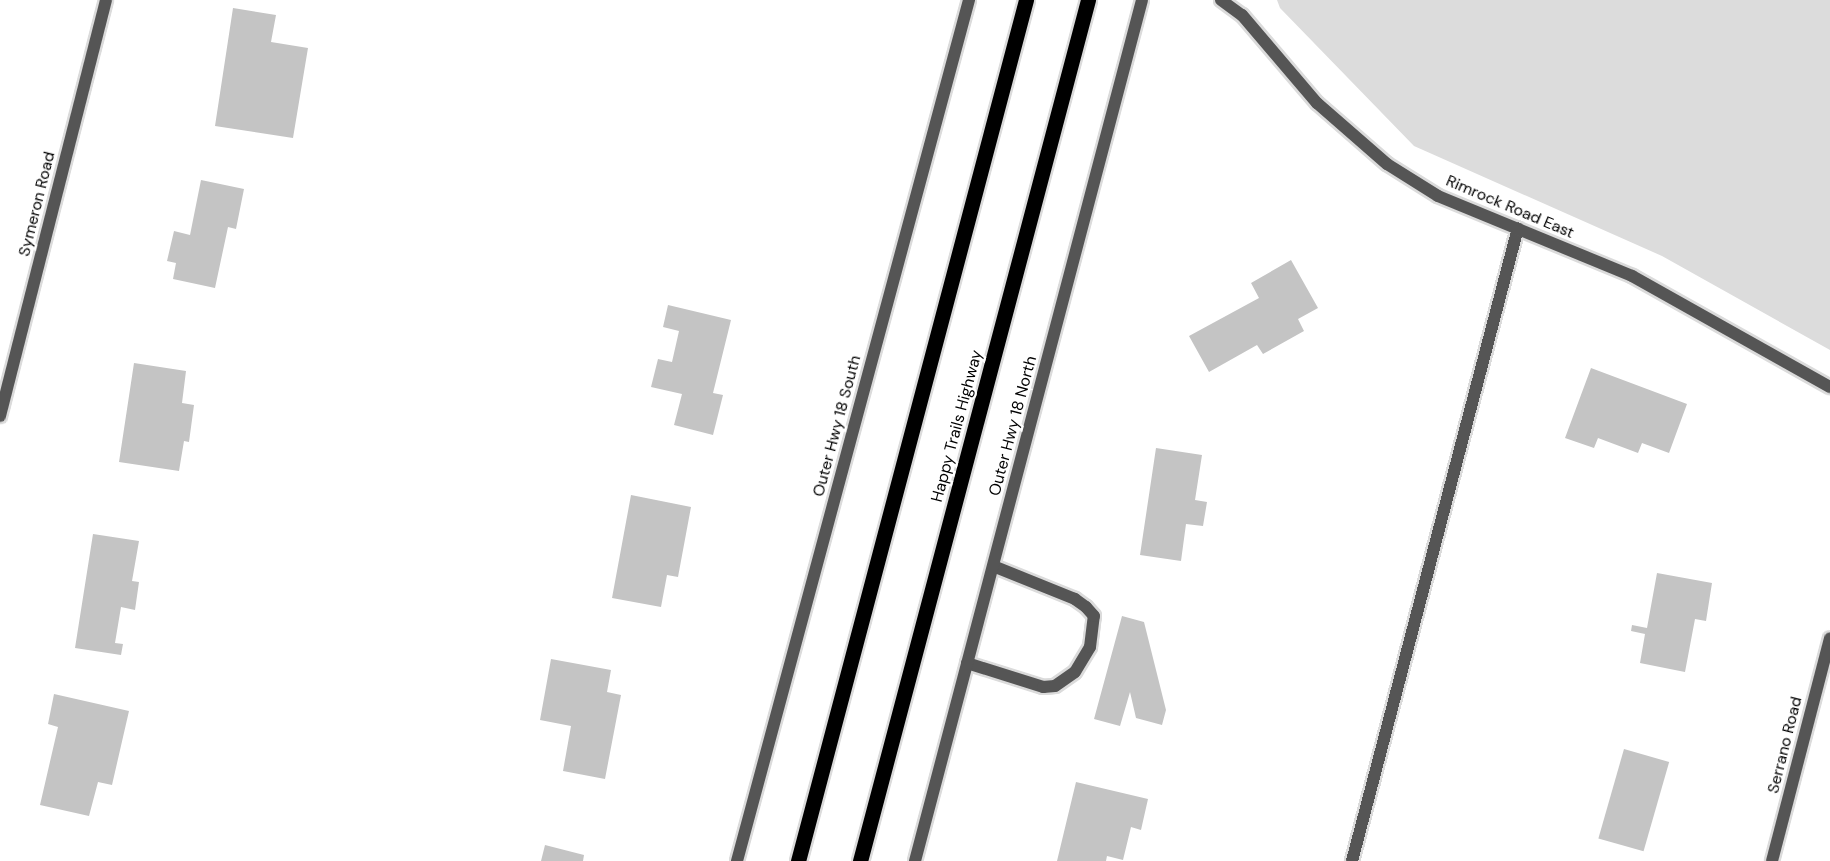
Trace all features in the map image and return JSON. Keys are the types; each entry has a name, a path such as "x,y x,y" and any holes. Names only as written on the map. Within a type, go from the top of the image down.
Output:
{"main road":[{"path":"798,861 1026,0"},
{"name":"Happy Trails Highway","path":"860,861 1088,0"}],"street":[{"name":"Symeron Road","path":"0,416 106,0"},
{"name":"Outer Hwy 18 South","path":"737,861 969,0"},
{"name":"Outer Hwy 18 North","path":"915,861 1142,0"},
{"name":"Rimrock Road East","path":"1221,0 1242,15 1317,103 1387,164 1438,196 1632,276 1830,387"},
{"path":"1352,861 1518,228"},
{"path":"967,663 1043,687 1055,686 1075,672 1090,647 1094,616 1086,607 1075,599 993,566"},
{"name":"Serrano Road","path":"1773,861 1830,638"}],"shaded area":[{"path":"1277,0 1830,0 1830,350 1662,256 1414,146 1280,8"}],"building":[{"path":"233,8 276,15 271,42 308,48 293,138 215,126"},
{"path":"201,180 244,189 236,229 228,227 215,288 173,279 176,263 167,261 174,231 190,235"},
{"path":"1291,260 1318,308 1298,319 1304,331 1263,354 1257,345 1209,372 1189,336 1259,298 1251,283"},
{"path":"668,305 731,320 713,393 723,395 713,435 674,425 682,394 651,387 658,359 672,362 679,331 663,327"},
{"path":"134,363 186,371 182,403 194,405 189,442 184,441 179,471 119,462"},
{"path":"1591,368 1687,404 1669,453 1642,443 1638,453 1598,438 1594,448 1565,438"},
{"path":"1156,448 1202,455 1195,500 1207,502 1203,526 1186,524 1181,561 1140,555"},
{"path":"631,495 691,507 678,577 667,575 661,607 612,598"},
{"path":"93,534 139,541 132,581 139,582 135,610 121,607 115,643 123,644 121,655 75,648"},
{"path":"1657,573 1712,583 1706,621 1695,619 1685,672 1640,663 1645,634 1631,631 1632,625 1647,628"},
{"path":"1122,616 1144,622 1166,710 1162,725 1136,718 1130,692 1120,726 1094,719"},
{"path":"551,659 611,670 607,692 621,695 605,779 563,771 571,726 540,720"},
{"path":"54,694 129,711 112,785 98,782 89,816 40,805 58,727 48,724"},
{"path":"1624,749 1669,762 1644,851 1598,838"},
{"path":"1076,782 1148,799 1141,830 1131,827 1123,860 1107,856 1106,861 1057,861"},
{"path":"545,845 584,855 583,861 541,861"}]}
